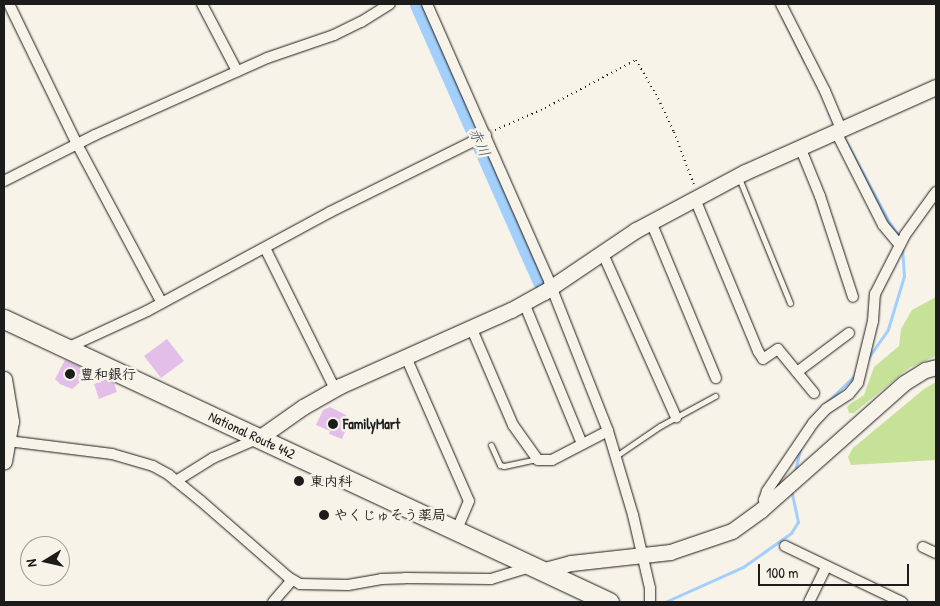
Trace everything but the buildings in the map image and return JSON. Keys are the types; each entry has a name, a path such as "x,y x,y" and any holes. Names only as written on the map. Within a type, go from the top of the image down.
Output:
{"highway":[{"name":"National Route 442","path":"4,319 604,601"}],"street":[{"path":"9,4 77,144 162,303"},
{"path":"202,4 237,71"},
{"path":"4,181 77,144 237,71 267,58 334,35 361,22 390,4"},
{"path":"427,4 486,135 551,288 608,431 650,588 650,602"},
{"path":"781,4 825,91 838,130 883,225 900,245"},
{"path":"176,481 213,458 259,438 304,407 335,389 524,303 551,288 651,222 738,176 936,87"},
{"path":"67,348 162,303 330,212 486,135"},
{"path":"800,147 820,196 853,296"},
{"path":"767,505 764,500 767,491 813,423 826,409 849,394 858,383 873,321 876,294 911,225 936,192"},
{"path":"697,198 758,351 763,359 778,349 814,393"},
{"path":"651,222 716,378"},
{"path":"265,248 335,389"},
{"path":"603,254 676,417"},
{"path":"524,303 582,444"},
{"path":"471,327 513,425 537,458 541,461 552,460 608,431"},
{"path":"797,372 849,334"},
{"path":"406,357 469,501 456,532"},
{"path":"5,452 28,442 48,447 130,458 153,466 176,481 244,536 292,580 308,585 341,585 405,578 491,579 571,563 680,550 724,534 745,523 767,505 904,383 936,367"},
{"path":"4,379 10,414 5,452"},
{"path":"785,546 902,602"},
{"path":"923,547 936,554"},
{"path":"810,602 826,567"},
{"path":"273,602 292,580"}],"lane":[{"path":"738,176 790,303"},
{"path":"616,456 676,417 715,396"},
{"path":"491,445 500,465 504,466 537,458"}],"path":[{"path":"486,135 545,108 636,60 656,94 674,132 697,198"}],"green space":[{"path":"936,297 936,356 909,368 854,413 849,413 847,407 864,395 874,367 899,346 901,329 912,310"},
{"path":"936,382 936,460 851,465 848,457 853,448 924,389"}],"waterway":[{"name":"赤川","path":"419,4 542,281"},
{"path":"783,18 805,62"},
{"path":"829,113 835,125"},
{"path":"845,140 889,222 901,239"},
{"path":"868,358 888,329 904,276 902,248"},
{"path":"824,405 857,373"},
{"path":"807,423 816,413"},
{"path":"795,472 800,449"},
{"path":"665,602 743,567 791,533 798,522 791,490"}],"place":[{"name":"豊和銀行","path":"70,374"},
{"name":"FamilyMart","path":"333,424"},
{"name":"東内科","path":"299,481"},
{"name":"やくじゅそう薬局","path":"324,515"}]}
